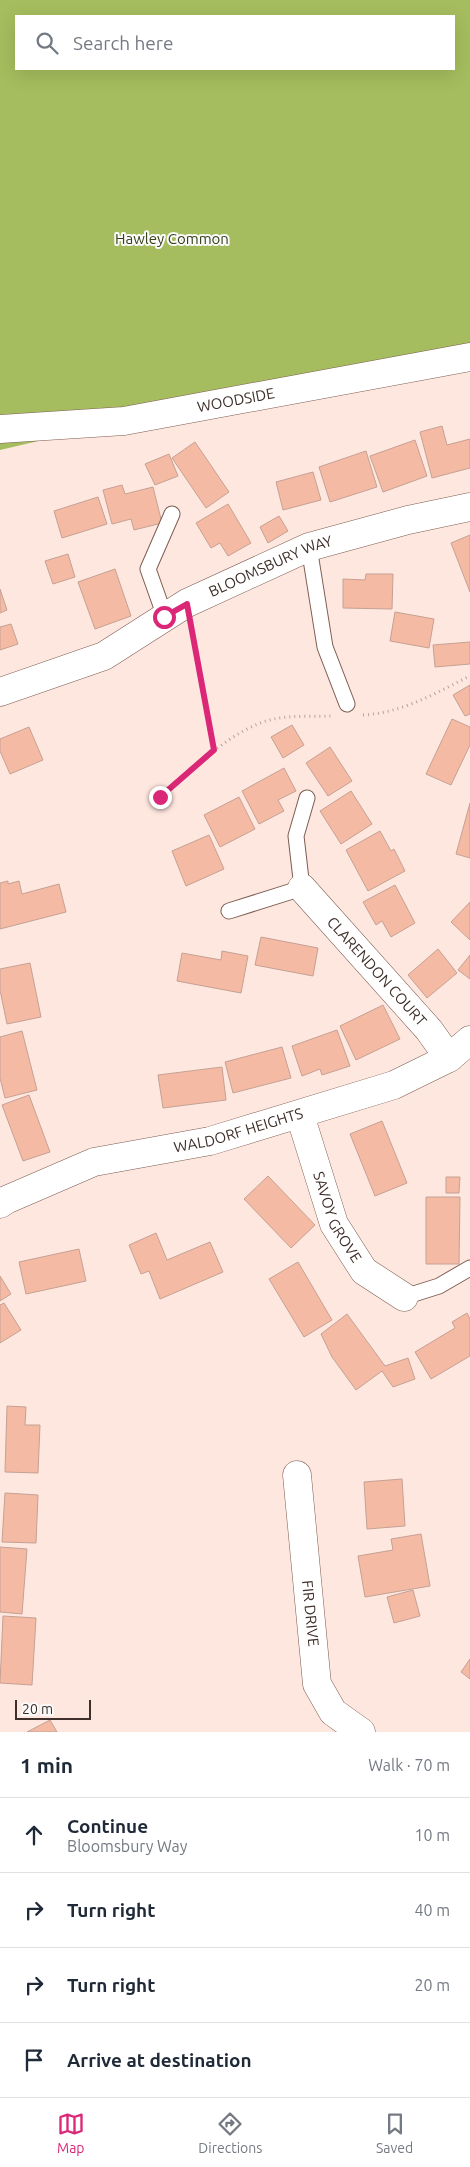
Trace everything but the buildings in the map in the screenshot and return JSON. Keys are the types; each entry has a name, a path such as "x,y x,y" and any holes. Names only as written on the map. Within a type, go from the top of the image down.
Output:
{"street":[{"name":"WOODSIDE","path":"0,429 124,421 470,358"},
{"name":"BLOOMSBURY WAY","path":"0,692 104,656 176,610 309,547 408,520 470,507"},
{"name":"CLARENDON COURT","path":"302,888 429,1030 449,1058"},
{"name":"WALDORF HEIGHTS","path":"2,1198 94,1162 210,1141 394,1085 449,1058 470,1040"},
{"name":"SAVOY GROVE","path":"300,1115 334,1224 364,1271 404,1297"},
{"name":"FIR DRIVE","path":"297,1475 317,1684 333,1712 361,1732"}],"lane":[{"path":"172,514 148,569 176,610"},
{"path":"309,547 325,647 343,710"},
{"path":"229,911 302,888 296,836 307,798"},
{"path":"404,1297 439,1286 470,1268"}],"path":[{"path":"176,610 214,750"},
{"path":"358,715 377,714 418,702 470,676"},
{"path":"160,797 214,750 251,727 274,718 343,710"}],"green space":[{"name":"Hawley Common","path":"0,0 470,0 470,357 124,421 0,450"}],"route":[{"path":"160,797 214,750 187,604 164,617"}]}
